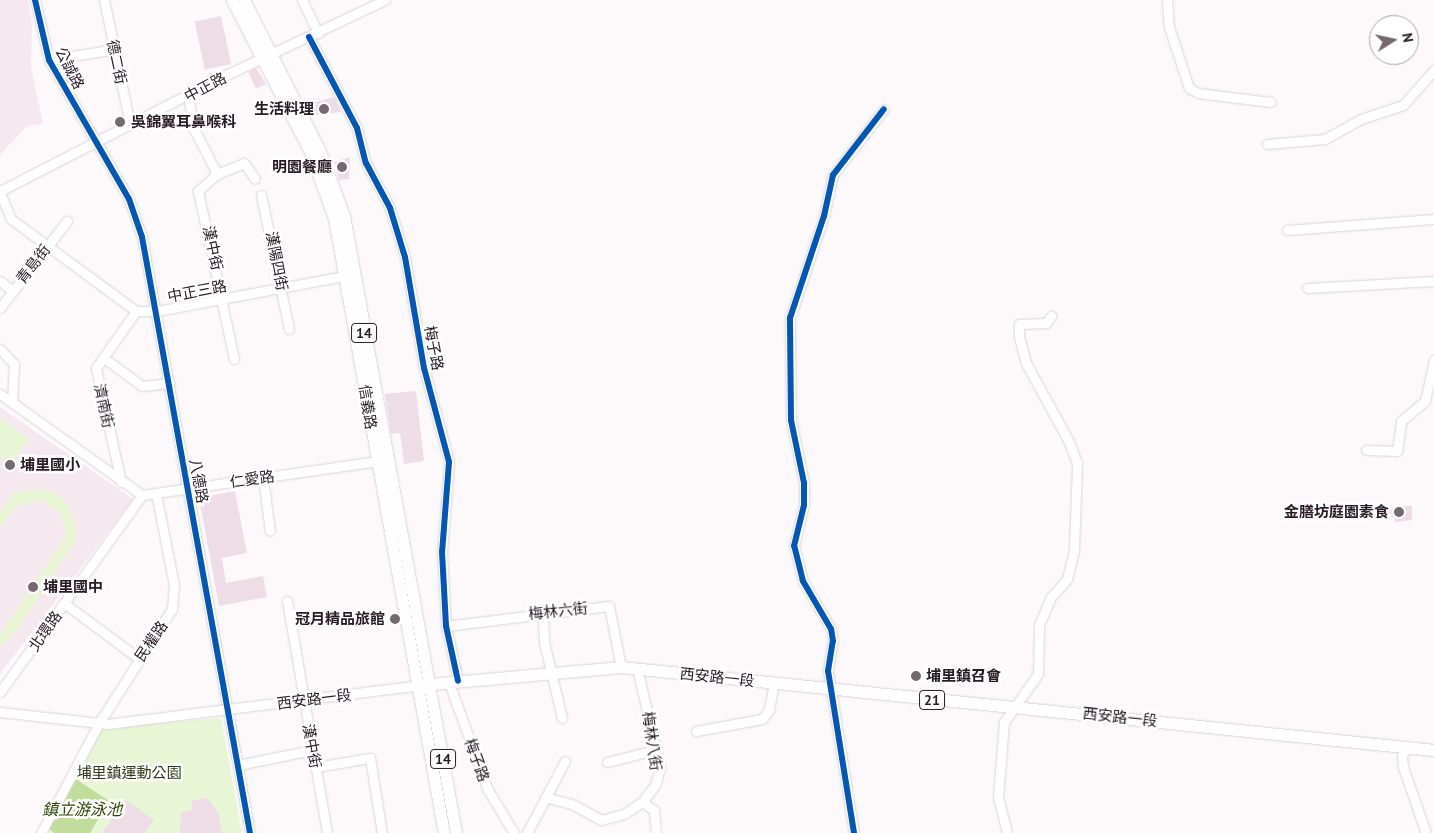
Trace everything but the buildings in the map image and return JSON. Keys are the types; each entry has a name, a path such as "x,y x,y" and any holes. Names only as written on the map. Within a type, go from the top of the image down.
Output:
{"main road":[{"name":"信義路","path":"232,0 266,57"},
{"name":"信義路","path":"244,0 266,57 322,178 349,275 425,685 456,833"},
{"name":"西安路一段","path":"425,685 550,670 637,668 1434,750"},
{"name":"信義路","path":"425,685 444,833"}],"street":[{"name":"公誠路","path":"35,0 49,60 98,141"},
{"name":"德二街","path":"104,0 130,124"},
{"path":"302,0 318,33"},
{"name":"中正路","path":"0,192 130,124 385,0"},
{"path":"1167,0 1169,27 1189,88 1198,93 1270,102"},
{"name":"梅子路","path":"309,37 357,128 366,163 390,208 405,258 424,368 449,462 442,518 446,626 453,682 488,790 514,833"},
{"path":"49,60 114,49"},
{"path":"1267,144 1325,139 1361,119 1403,105 1434,70"},
{"path":"188,96 194,129 217,174 244,163 255,179"},
{"path":"854,833 828,671 834,641 831,629 803,581 794,546 804,505 804,483 790,420 790,318 820,231 833,174 884,109"},
{"name":"八德路","path":"98,141 130,199 142,237 157,311 250,833"},
{"name":"漢中街","path":"217,174 198,191 224,299 234,359"},
{"path":"0,192 11,219 136,311"},
{"name":"漢陽四街","path":"261,195 283,288 289,328"},
{"path":"1287,230 1434,218"},
{"name":"青島街","path":"0,308 67,221"},
{"name":"中正三路","path":"136,311 157,311 349,275"},
{"path":"0,281 13,290"},
{"path":"1307,288 1434,281"},
{"name":"濟南街","path":"121,482 96,368 136,311"},
{"path":"1007,833 998,797 1000,749 1004,722 1041,668 1038,624 1052,597 1068,579 1074,550 1077,463 1068,440 1026,363 1019,337 1019,324 1046,323 1051,316"},
{"path":"0,349 14,364 12,403"},
{"path":"104,358 142,386 170,383"},
{"path":"1366,450 1397,451 1401,421 1425,401 1434,360"},
{"path":"0,394 121,482 142,495"},
{"name":"仁愛路","path":"142,495 382,460"},
{"path":"263,478 270,531"},
{"name":"民權路","path":"40,833 99,723 138,658 172,609 174,585 156,493"},
{"name":"北環路","path":"0,692 142,495"},
{"name":"漢中街","path":"287,600 327,833"},
{"path":"64,603 138,658"},
{"name":"梅林六街","path":"446,626 543,612 609,606 621,667"},
{"path":"543,612 550,670 562,718"},
{"name":"梅林八街","path":"637,668 655,750 658,776 642,802"},
{"path":"696,731 762,719 769,710 774,683"},
{"name":"西安路一段","path":"0,712 99,723 425,685"},
{"path":"1408,747 1402,755 1403,767 1426,833"},
{"path":"238,765 312,750"},
{"path":"607,762 655,750"},
{"path":"316,767 370,758 382,833"},
{"path":"526,833 565,761"},
{"path":"545,797 601,820 624,814 642,802 654,810 656,833"}],"shaded area":[{"path":"0,0 28,0 32,24 31,67 43,124 27,126 0,155"},
{"name":"埔里國中","path":"0,407 133,499 0,674"}],"green space":[{"path":"0,417 29,439 12,463 0,455"},
{"path":"35,489 55,493 67,504 75,521 76,540 13,636 0,645 0,634 66,536 60,513 40,500 16,506 0,528 0,513 14,493"},
{"name":"埔里鎮運動公園","path":"221,718 242,833 48,833 103,727"}],"water":[{"name":"鎮立游泳池","path":"76,779 109,801 90,833 54,833 49,829"}],"cycle path":[{"path":"35,0 49,60 129,199 142,237 250,833"},
{"path":"309,37 357,128 366,163 390,208 405,257 424,368 449,462 442,552 446,626 458,681"},
{"path":"854,833 828,671 833,641 831,629 803,581 794,546 804,505 804,483 791,420 790,318 824,216 833,175 884,109"}],"place":[{"name":"生活料理","path":"324,109"},
{"name":"吳錦翼耳鼻喉科","path":"120,122"},
{"name":"明園餐廳","path":"342,167"},
{"name":"埔里國小","path":"10,465"},
{"name":"金膳坊庭園素食","path":"1399,512"},
{"name":"埔里國中","path":"33,587"},
{"name":"冠月精品旅館","path":"395,619"},
{"name":"埔里鎮召會","path":"916,676"}]}
